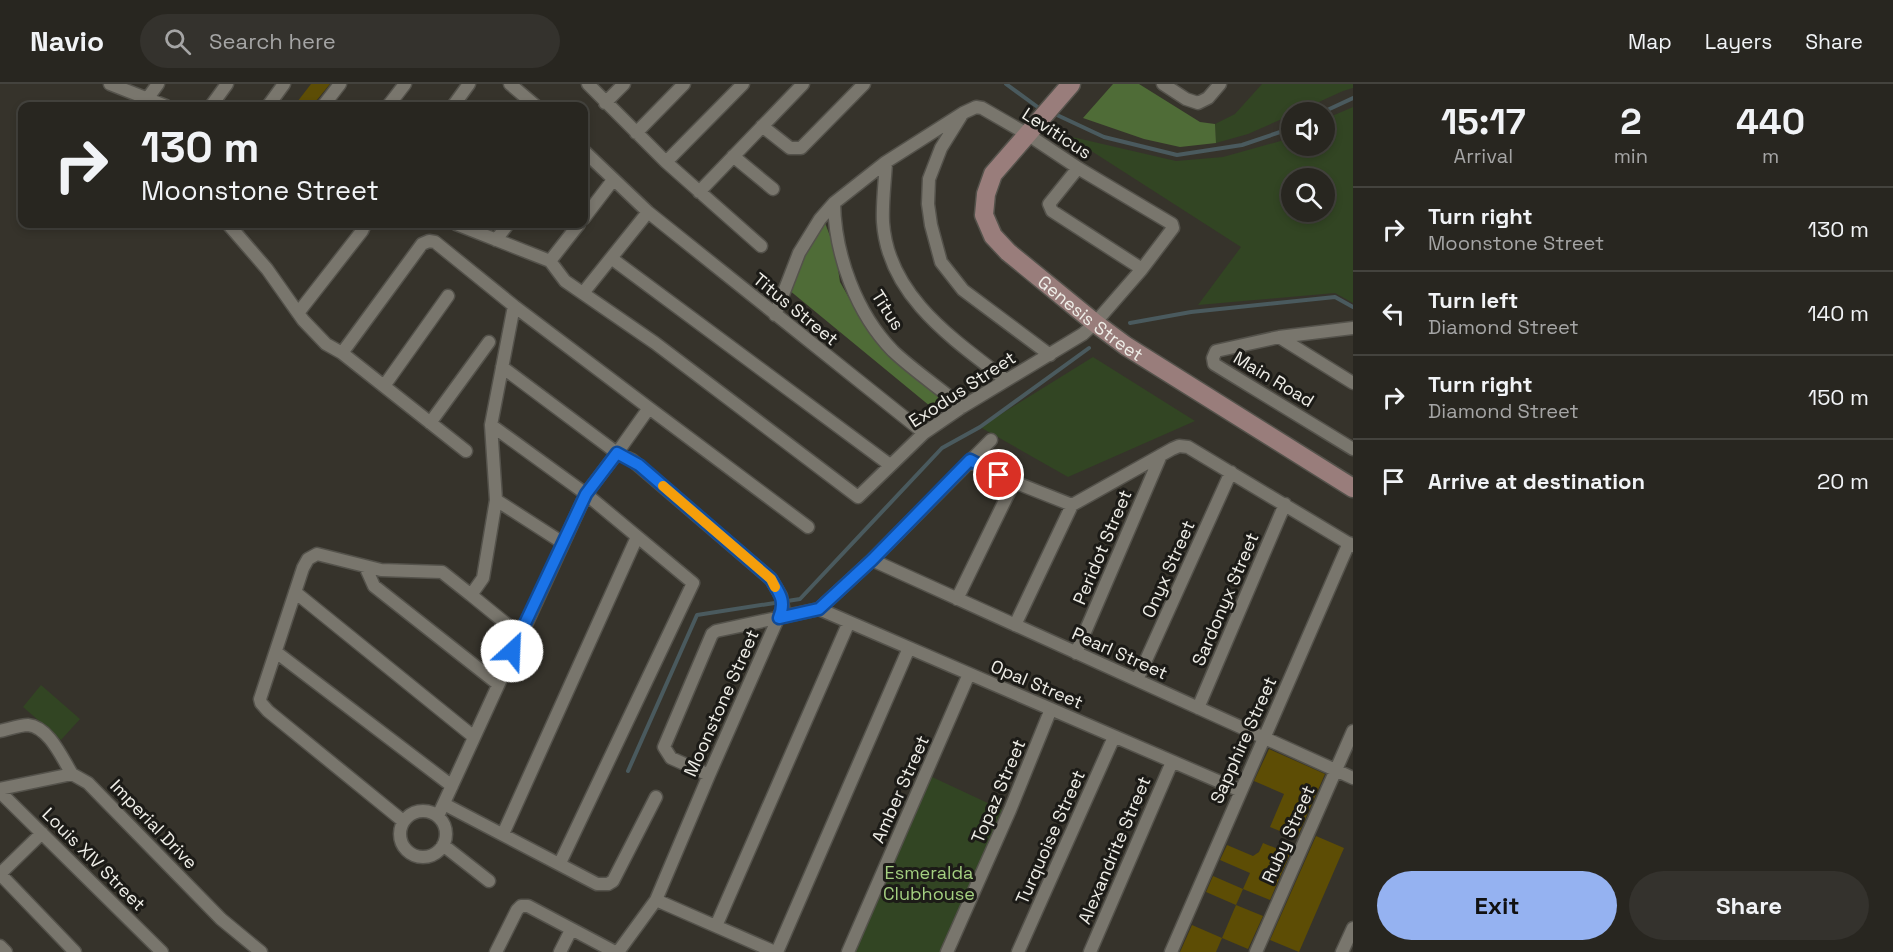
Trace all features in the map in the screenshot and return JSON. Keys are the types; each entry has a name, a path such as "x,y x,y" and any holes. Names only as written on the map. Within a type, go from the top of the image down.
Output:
{"street":[{"path":"110,84 155,102"},
{"path":"147,99 158,84"},
{"path":"214,102 227,84"},
{"path":"271,102 284,84"},
{"path":"326,102 340,84"},
{"path":"391,102 405,84"},
{"path":"456,102 469,84"},
{"path":"510,84 527,102"},
{"path":"588,84 666,162 761,246"},
{"path":"605,103 624,84"},
{"path":"636,133 684,84"},
{"path":"666,162 743,84"},
{"path":"699,192 803,84"},
{"path":"762,126 790,148 801,148 864,84"},
{"path":"1163,84 1186,99 1198,103 1208,98 1220,84"},
{"name":"Genesis Street","path":"1069,85 993,174 986,194 984,215 993,236 1008,252 1095,323 1162,369 1353,488"},
{"name":"Leviticus","path":"963,113 976,107 982,108 1172,224 1171,233 1095,323"},
{"path":"775,315 799,253 820,219 834,203 886,162 963,113"},
{"path":"963,113 941,148 929,180 928,204 931,225 941,262 963,290 1050,355"},
{"name":"Titus Street","path":"588,155 648,212 924,433"},
{"path":"733,156 773,189"},
{"path":"886,162 884,222 892,261 902,281 912,298 937,326 1006,380"},
{"path":"1078,168 1049,204 1052,211 1142,269"},
{"path":"588,213 613,180"},
{"name":"Titus","path":"834,203 834,225 840,251 856,295 874,327 894,351 962,407"},
{"path":"466,228 550,261 565,280 583,293 648,212"},
{"path":"231,228 267,269 298,313 326,344 342,353 466,451"},
{"path":"298,313 363,228"},
{"path":"496,240 505,228"},
{"path":"550,261 576,228"},
{"path":"342,353 422,244 429,241 435,242 514,306 808,527"},
{"path":"611,258 890,465"},
{"name":"Exodus Street","path":"583,293 665,350 858,497 924,433 962,407 1050,355 1095,323"},
{"path":"384,386 448,296"},
{"path":"471,595 483,578 496,500 492,425 514,306"},
{"name":"Main Road","path":"1353,328 1279,337 1216,351 1213,358 1214,364 1353,449"},
{"path":"1279,337 1353,383"},
{"path":"430,423 489,342"},
{"name":"Moonstone Street","path":"502,367 617,453 639,465 771,579 781,596 783,608 779,618 656,900 617,952"},
{"path":"438,816 586,494 649,408"},
{"path":"492,425 586,494 693,583 560,863"},
{"path":"709,775 671,758 664,747 709,640 716,631 819,609 872,560 991,440"},
{"path":"1015,625 1072,505 1179,446 1188,447 1351,544"},
{"name":"Peridot Street","path":"1076,653 1161,455"},
{"path":"970,460 1014,482 1072,505"},
{"name":"Onyx Street","path":"1137,680 1231,472"},
{"path":"957,599 1014,482"},
{"path":"496,500 563,543"},
{"name":"Sardonyx Street","path":"1198,708 1285,504"},
{"path":"503,834 637,537"},
{"name":"Sapphire Street","path":"1171,952 1351,544"},
{"path":"403,821 261,703 295,592 308,559 317,554 381,570 442,572 520,635"},
{"name":"Pearl Street","path":"872,560 1353,778"},
{"path":"365,566 374,585 498,684"},
{"path":"295,592 474,737"},
{"name":"Opal Street","path":"819,609 1241,791"},
{"path":"716,926 849,622"},
{"path":"656,900 776,952 909,648"},
{"path":"276,652 452,786"},
{"name":"Amber Street","path":"848,952 969,674"},
{"name":"Topaz Street","path":"947,952 1010,810 1051,709"},
{"path":"0,731 27,725 37,728 50,739 72,774 0,790"},
{"name":"Ruby Street","path":"1256,952 1353,731"},
{"name":"Turquoise Street","path":"1018,952 1114,736"},
{"name":"Alexandrite Street","path":"1089,952 1172,762"},
{"name":"Imperial Drive","path":"72,774 88,783 102,796 221,918 261,952"},
{"name":"Louis XIV Street","path":"0,790 162,952"},
{"path":"444,804 597,884 608,884 613,881 656,797"},
{"path":"426,811 438,816 444,824 446,835 443,845 436,853 426,856 415,855 406,850 399,831 403,821 413,812 426,811"},
{"path":"42,833 0,874 75,952"},
{"path":"443,845 489,881"},
{"path":"496,952 517,910 521,906 528,906 617,952"},
{"path":"1342,952 1353,928"},
{"path":"561,952 571,930"},
{"path":"0,946 6,952"}],"green space":[{"path":"1113,84 1139,84 1200,122 1215,124 1216,143 1180,147 1144,139 1083,118"},
{"path":"1262,84 1353,84 1353,88 1319,102 1281,102 1281,119 1248,134 1216,143 1215,124 1235,114"},
{"path":"1353,107 1353,303 1335,293 1198,305 1241,247 1068,136 1176,161 1223,157 1281,141 1281,156 1335,156 1335,115"},
{"path":"825,223 835,249 840,282 857,312 891,353 948,402 936,411 789,290 806,253"},
{"path":"1093,357 1195,421 1068,477 980,427"},
{"path":"41,685 80,719 61,740 23,707"},
{"name":"Esmeralda Clubhouse","path":"930,776 1007,812 944,952 851,952"}],"building":[{"path":"311,84 330,84 316,102 297,102"},
{"path":"1269,749 1325,774 1297,838 1270,827 1284,794 1254,781"},
{"path":"1316,836 1344,848 1299,952 1270,940"},
{"path":"1263,843 1290,854 1270,900 1243,889 1250,873 1220,860 1227,845 1253,856 1259,852"},
{"path":"1213,876 1243,889 1236,905 1206,892"},
{"path":"1236,905 1263,916 1248,949 1222,938"},
{"path":"1192,925 1222,938 1216,952 1180,952"}],"waterway":[{"path":"1006,84 1039,108"},
{"path":"1335,106 1353,98"},
{"path":"1057,115 1104,137 1177,155 1242,145 1281,132"},
{"path":"1130,323 1191,312 1335,297 1353,307"},
{"path":"628,771 697,615 800,599 942,448 980,427 1089,348"}],"slow traffic":[{"path":"663,486 771,579 775,587"}],"route":[{"path":"512,651 586,494 617,453 639,465 771,579 781,596 783,608 779,618 819,609 872,560 970,460 999,475"}]}
